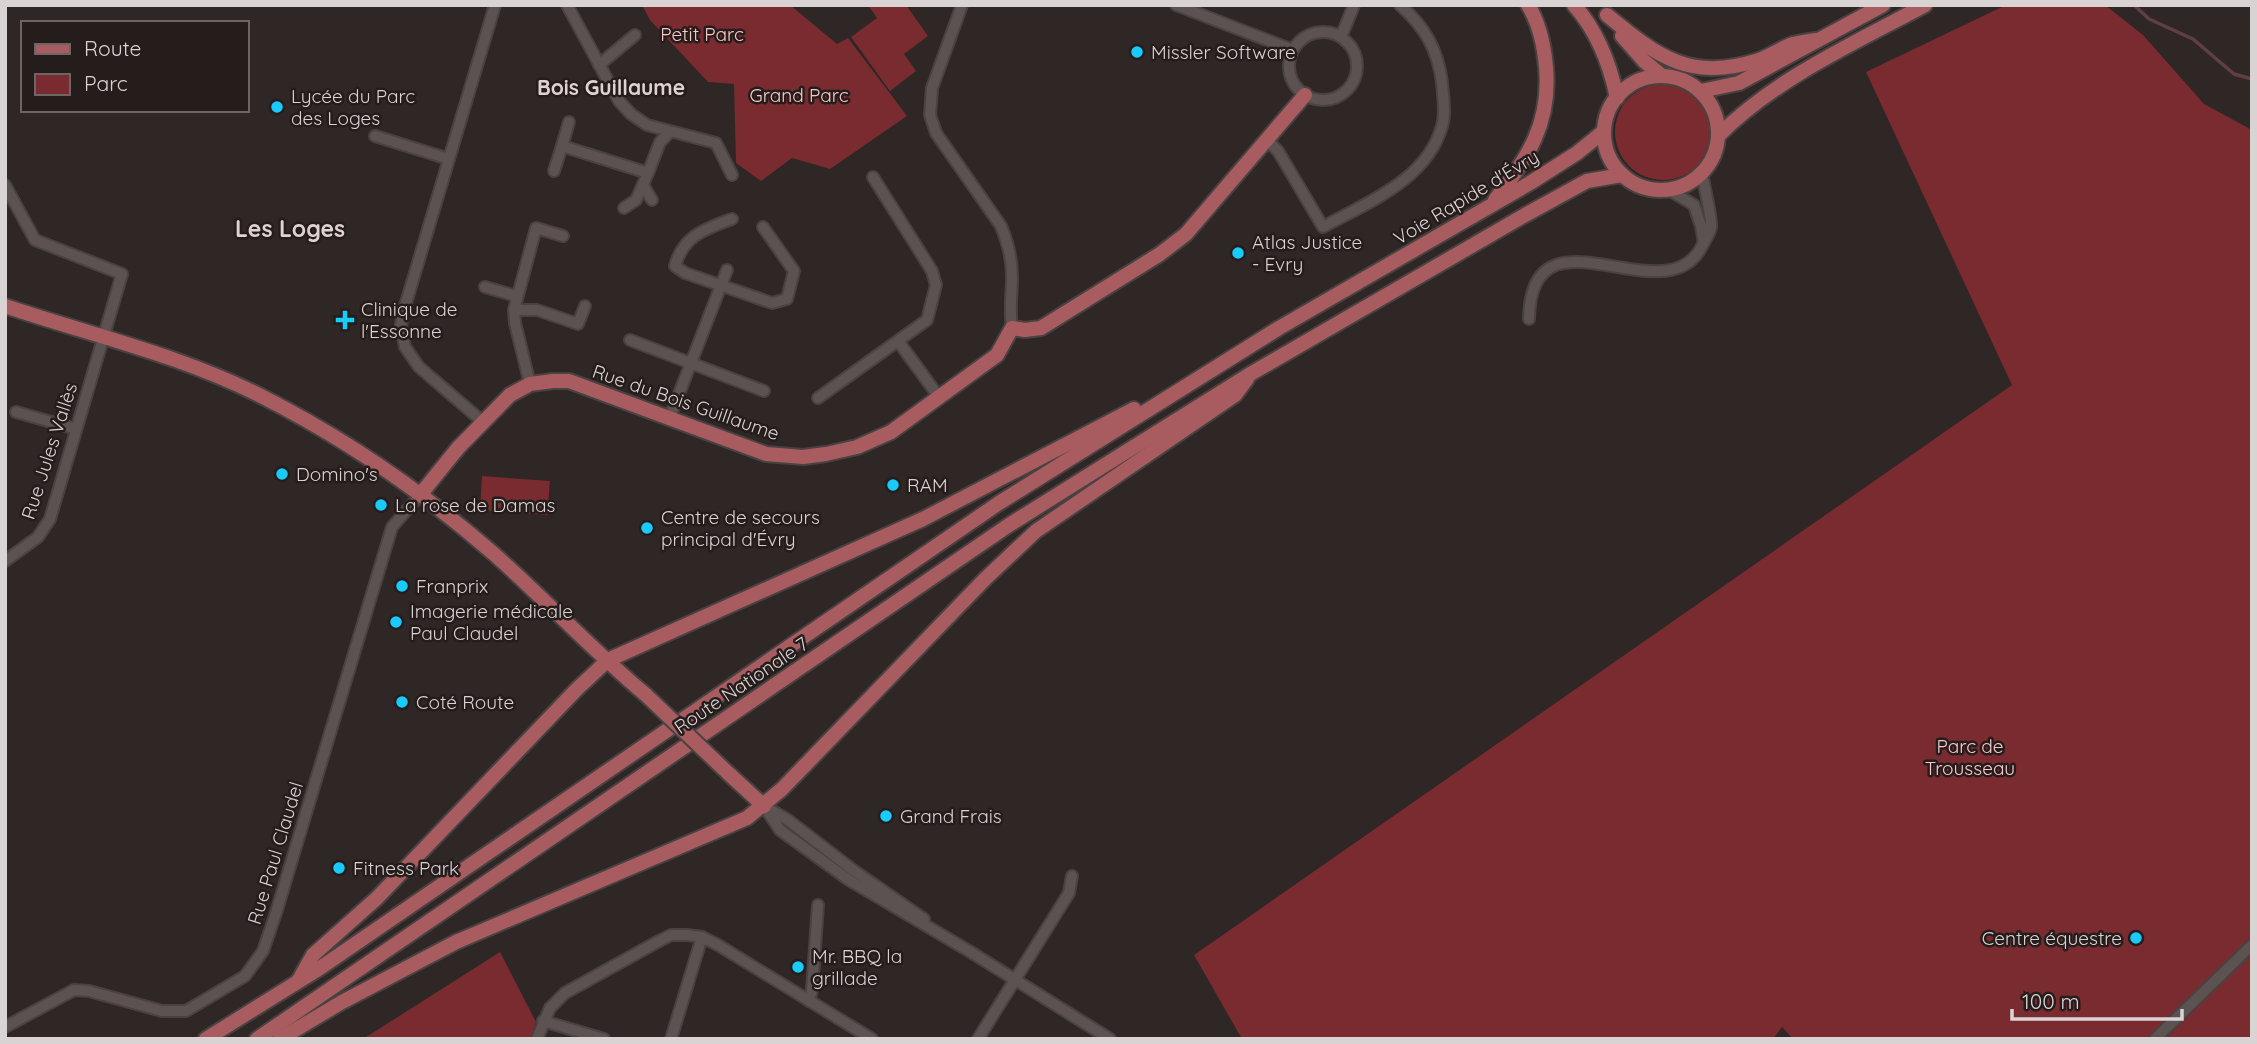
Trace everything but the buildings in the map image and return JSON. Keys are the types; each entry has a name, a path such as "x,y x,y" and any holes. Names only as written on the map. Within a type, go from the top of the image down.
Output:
{"main road":[{"path":"1490,207 1523,164 1534,143 1547,101 1545,47 1535,16 1528,5"},
{"path":"1574,5 1585,17 1611,67 1616,98"},
{"path":"1701,91 1739,83 1775,66 1815,40 1883,5"},
{"path":"1718,136 1746,108 1841,48 1925,5"},
{"path":"1602,10 1644,61 1662,76 1688,83 1701,91 1711,104 1717,119 1718,136 1710,162 1702,173 1687,184 1669,190 1644,188 1622,175 1608,156 1603,132 1609,107 1616,98 1636,81 1662,76"},
{"path":"1602,10 1648,48 1667,59 1690,66 1715,69 1739,67 1764,59 1793,44 1815,40"},
{"path":"1012,328 1041,328 1160,254 1186,234 1305,95"},
{"name":"Voie Rapide d'Évry","path":"1202,376 1279,328 1490,207 1577,153 1603,132"},
{"path":"281,1039 342,1002 456,942 747,818 764,806 975,588 1037,531 1236,395 1252,373 1577,186 1587,181 1622,175"},
{"path":"5,306 192,365 261,396 342,442 420,495 493,553 764,806"},
{"name":"Rue du Bois Guillaume","path":"420,495 502,401 530,384 569,382 765,454 803,457 857,447 891,432 997,355 1012,328"},
{"name":"Route Nationale 7","path":"257,1039 1009,525 1252,373"},
{"path":"298,981 313,956 377,898 576,689 608,660 923,519 1202,376"},
{"name":"Route Nationale 7","path":"206,1039 298,981 999,503 1202,376"}],"street":[{"path":"483,422 419,367 410,357 402,336 403,313 495,5"},
{"path":"567,5 619,101 647,125 716,142 732,175"},
{"path":"962,5 932,88 930,115 936,133 1001,226 1008,242 1012,275 1009,315 1012,328"},
{"path":"1175,5 1293,50"},
{"path":"1341,37 1354,5"},
{"path":"1266,139 1278,151 1323,227 1398,184 1420,167 1432,150 1443,124 1444,99 1440,66 1430,39 1414,17 1400,5"},
{"path":"1320,32 1341,37 1355,53 1356,75 1352,85 1336,98 1325,101 1305,95 1293,83 1290,75 1293,50 1300,41 1320,32"},
{"path":"599,65 635,35"},
{"path":"554,171 569,122"},
{"path":"624,208 636,200 660,142 670,132"},
{"path":"375,136 449,159"},
{"path":"562,146 648,173"},
{"path":"1529,319 1529,302 1534,283 1546,270 1561,262 1578,261 1656,272 1685,266 1695,258 1711,231 1702,173"},
{"path":"818,398 927,320 936,285 932,271 873,177"},
{"name":"Rue Jules Vallès","path":"5,185 35,240 122,274 50,519 38,537 5,561"},
{"path":"643,185 652,200"},
{"path":"1669,190 1695,205 1704,243"},
{"path":"732,219 700,231 679,251 675,266 685,273 772,303 787,299 794,271 763,228"},
{"path":"530,384 515,323 516,296 536,228 563,236"},
{"path":"670,417 727,270"},
{"path":"485,287 516,296"},
{"path":"514,310 537,310 578,324 584,306"},
{"path":"630,340 764,391"},
{"path":"898,341 939,397"},
{"path":"16,412 76,429"},
{"name":"Rue Paul Claudel","path":"5,1027 75,990 89,991 162,1012 186,1011 244,976 262,951 276,913 392,527 420,495"},
{"path":"764,806 780,830 849,880 1110,1039"},
{"path":"978,1039 1069,893 1072,876"},
{"path":"809,1001 818,905"},
{"path":"537,1039 550,1008 565,993 671,935 702,937 872,1039"},
{"path":"671,1039 702,937"},
{"path":"2155,1039 2252,945"},
{"path":"543,1021 604,1039"}],"green space":[{"name":"Grand Parc","path":"642,5 790,5 837,44 848,38 907,116 830,169 792,158 761,181 736,163 734,84 708,82 650,20"},
{"path":"868,5 906,5 928,36 904,54 916,71 890,91 851,37 877,18"},
{"name":"Parc de Trousseau","path":"2006,5 2105,5 2143,35 2204,104 2252,130 2252,1039 1793,1039 1782,1027 1773,1039 1242,1039 1194,955 2012,385 1866,72"},
{"path":"1663,84 1682,87 1697,98 1708,113 1711,132 1708,151 1697,166 1682,177 1663,180 1644,177 1629,166 1618,151 1615,132 1618,113 1629,98 1644,87"},
{"path":"482,476 550,481 547,515 480,510"},
{"path":"500,952 536,1022 531,1039 363,1039"}],"waterway":[{"path":"2134,5 2149,19 2193,39 2234,74 2252,79"}],"place":[{"name":"Missler Software","path":"1137,52"},
{"name":"Lycée du Parc des Loges","path":"277,107"},
{"name":"Atlas Justice - Evry","path":"1238,253"},
{"name":"Clinique de l'Essonne","path":"345,320"},
{"name":"Domino's","path":"282,474"},
{"name":"RAM","path":"893,485"},
{"name":"La rose de Damas","path":"381,505"},
{"name":"Centre de secours principal d'Évry","path":"647,528"},
{"name":"Franprix","path":"402,586"},
{"name":"Imagerie médicale Paul Claudel","path":"396,622"},
{"name":"Coté Route","path":"402,702"},
{"name":"Grand Frais","path":"886,816"},
{"name":"Fitness Park","path":"339,868"},
{"name":"Centre équestre","path":"2136,938"},
{"name":"Mr. BBQ la grillade","path":"798,967"}],"district":[{"name":"Bois Guillaume","path":"611,87"},
{"name":"Les Loges","path":"290,228"}],"park label":[{"name":"Petit Parc","path":"702,34"}]}
